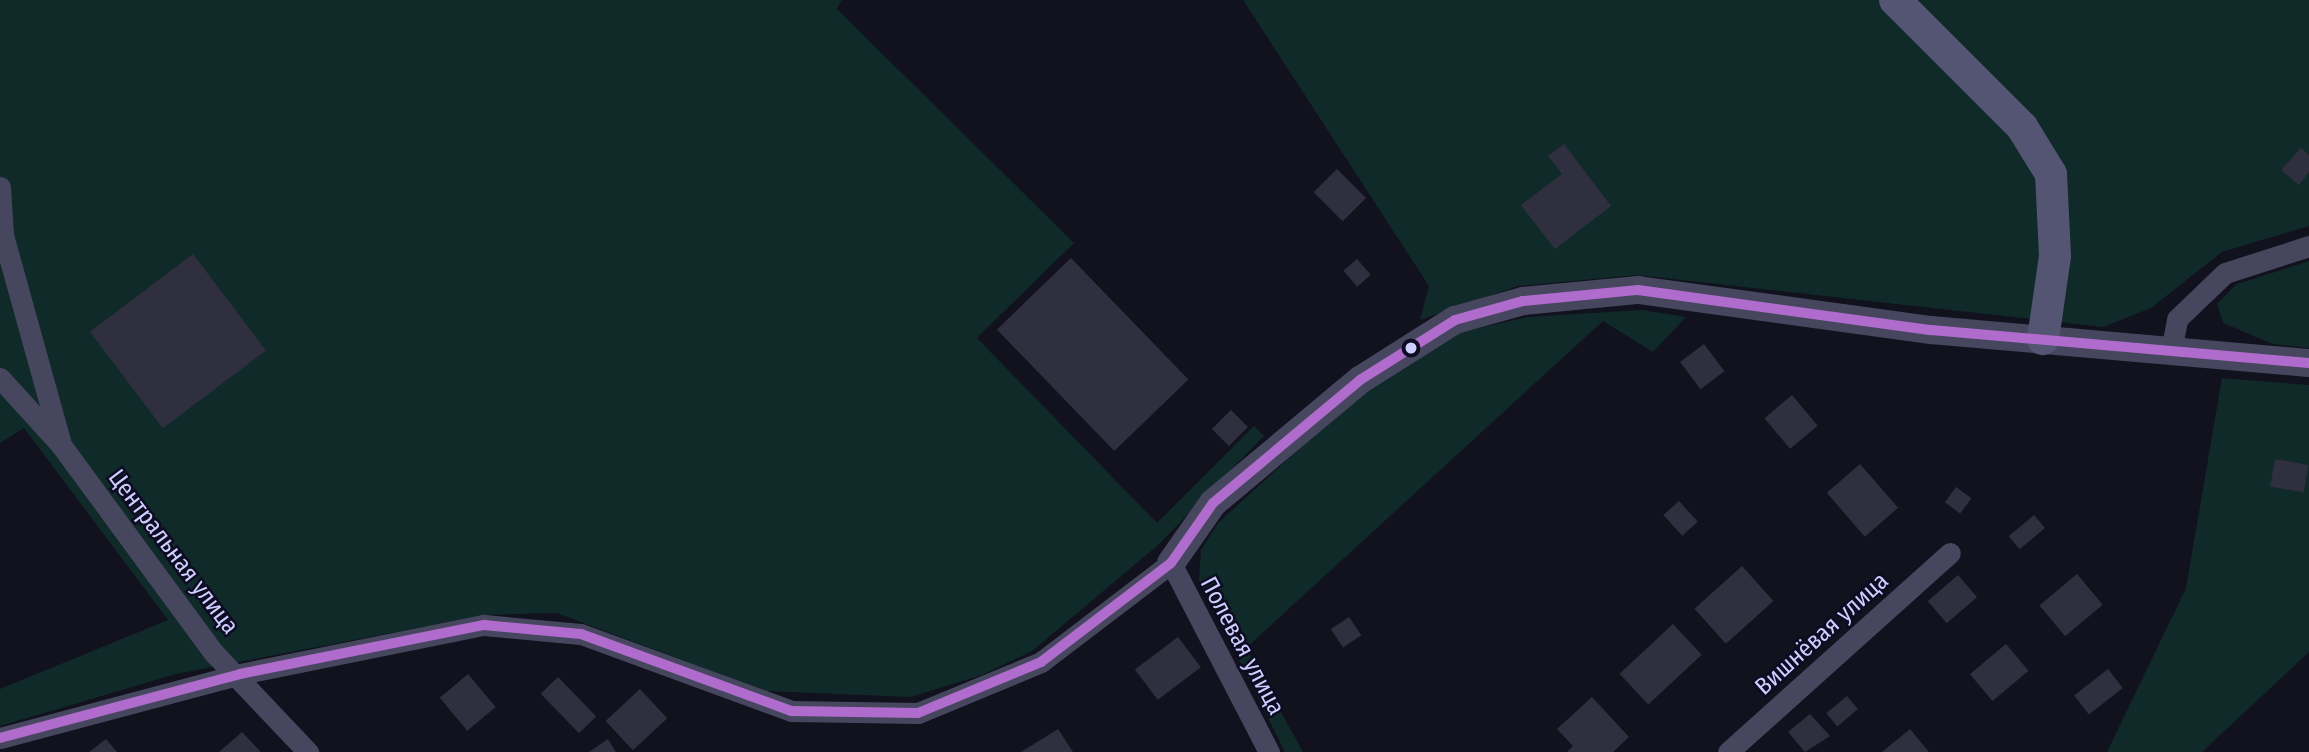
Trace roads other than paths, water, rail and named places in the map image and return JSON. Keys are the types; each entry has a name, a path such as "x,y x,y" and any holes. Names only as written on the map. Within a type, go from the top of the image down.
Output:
{"main road":[{"path":"1895,0 2022,127 2051,174 2055,256 2043,339"}],"street":[{"path":"0,187 3,234 61,445"},
{"path":"2171,351 2177,319 2225,273 2309,246"},
{"path":"0,738 240,674 484,625 581,634 791,711 918,713 1041,662 1171,563 1213,503 1360,380 1455,320 1523,301 1638,290 2043,339 2309,363"},
{"name":"Центральная улица","path":"0,378 61,445 214,653 240,674 308,752"},
{"name":"Вишнёвая улица","path":"1728,752 1950,553"},
{"name":"Полевая улица","path":"1171,563 1269,752"}]}
